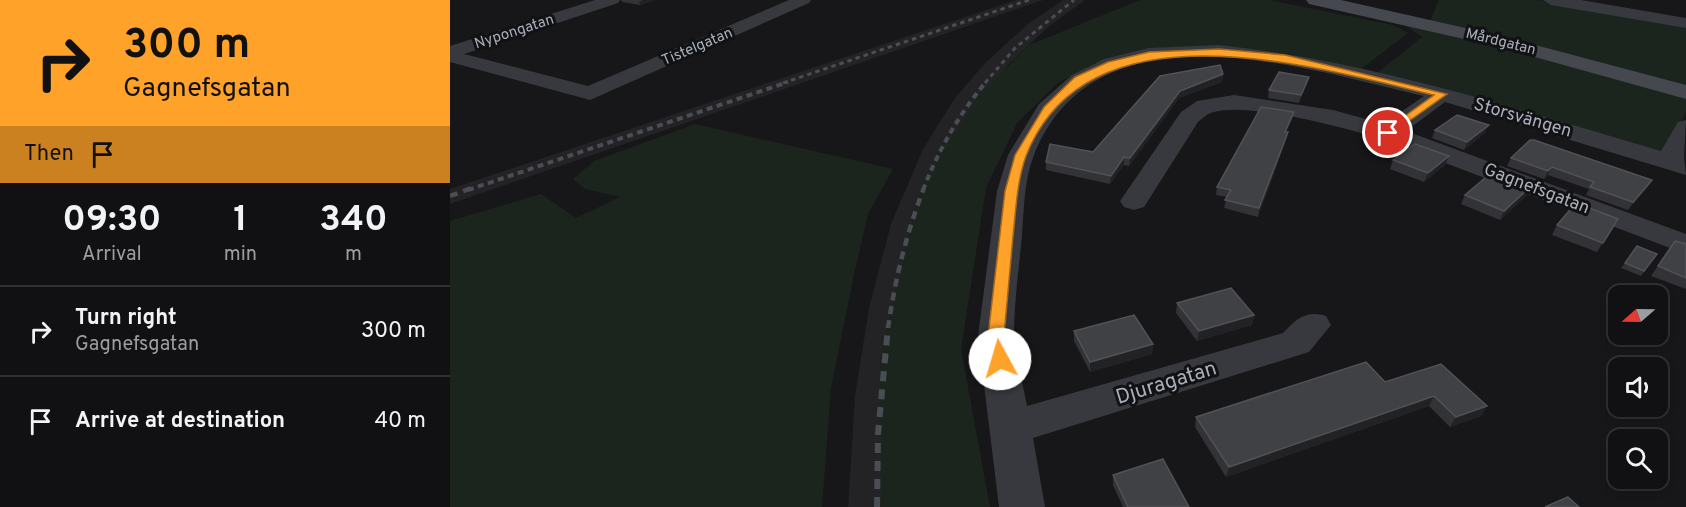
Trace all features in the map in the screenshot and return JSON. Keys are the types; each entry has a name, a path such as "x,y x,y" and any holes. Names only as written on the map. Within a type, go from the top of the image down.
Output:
{"street":[{"name":"Nypongatan","path":"450,54 612,0"},
{"name":"Tistelgatan","path":"450,54 590,93 803,0"},
{"name":"Mårdgatan","path":"1315,0 1424,16 1686,92"},
{"path":"1551,0 1686,23"},
{"name":"Storsvängen","path":"1022,507 996,336 1011,191 1021,155 1047,109 1079,79 1111,63 1149,54 1219,51 1285,58 1442,94 1677,164 1686,128"},
{"path":"1388,133 1442,94"},
{"name":"Gagnefsgatan","path":"1134,201 1189,117 1205,106 1250,103 1333,117 1388,133 1686,245"},
{"name":"Djuragatan","path":"1011,428 1296,343 1313,325"}],"shaded area":[{"path":"1016,0 1043,0 450,204 450,189"},
{"path":"1063,0 1085,0 1048,27 1009,64 982,101 907,507 848,507 855,396 869,308 891,224 923,149 955,98 986,62 1028,24"},
{"path":"1140,0 1269,0 1393,25 1408,33 1361,69 1288,54 1215,47 1095,63 1058,83 1017,123 986,188 961,349 990,507 881,507 880,361 920,187 979,96 1029,45"},
{"path":"1439,0 1537,0 1686,26 1686,90 1430,21"},
{"path":"1408,20 1686,95 1686,112 1666,151 1648,151 1376,74 1422,37 1403,24"},
{"path":"695,124 893,169 868,214 853,279 831,388 822,507 450,507 450,221 541,194 576,218 620,197 585,189 573,179 594,161"}],"building":[{"path":"1220,65 1223,74 1180,91 1130,158 1124,157 1111,176 1046,162 1050,144 1093,152 1160,76"},
{"path":"1279,72 1309,77 1301,95 1269,90"},
{"path":"1261,107 1294,112 1259,208 1225,200 1231,190 1217,187"},
{"path":"1457,115 1489,125 1467,142 1435,130"},
{"path":"1530,140 1652,180 1633,202 1590,187 1594,182 1552,167 1548,171 1511,158"},
{"path":"1415,144 1449,156 1428,173 1393,160"},
{"path":"1492,172 1530,187 1504,211 1465,195"},
{"path":"1576,203 1618,219 1603,243 1557,225"},
{"path":"1675,241 1686,244 1686,278 1658,266"},
{"path":"1637,246 1657,254 1644,271 1625,263"},
{"path":"1231,288 1254,315 1199,331 1177,303"},
{"path":"1134,315 1153,344 1090,362 1074,331"},
{"path":"1366,362 1385,382 1441,364 1487,406 1456,417 1434,396 1229,467 1196,417"},
{"path":"1163,459 1189,507 1128,507 1113,475"},
{"path":"1568,497 1579,507 1545,507"}],"railway":[{"path":"783,83 1029,0"},
{"path":"985,83 1015,48 1074,0"},
{"path":"468,190 788,82"},
{"path":"923,190 950,133 986,82"},
{"path":"450,196 472,188"},
{"path":"888,328 902,257 924,188"},
{"path":"877,507 878,434 888,327"}],"route":[{"path":"1000,359 996,336 1011,191 1021,155 1047,109 1079,79 1111,63 1149,54 1219,51 1285,58 1366,74 1442,94 1388,133"}]}
